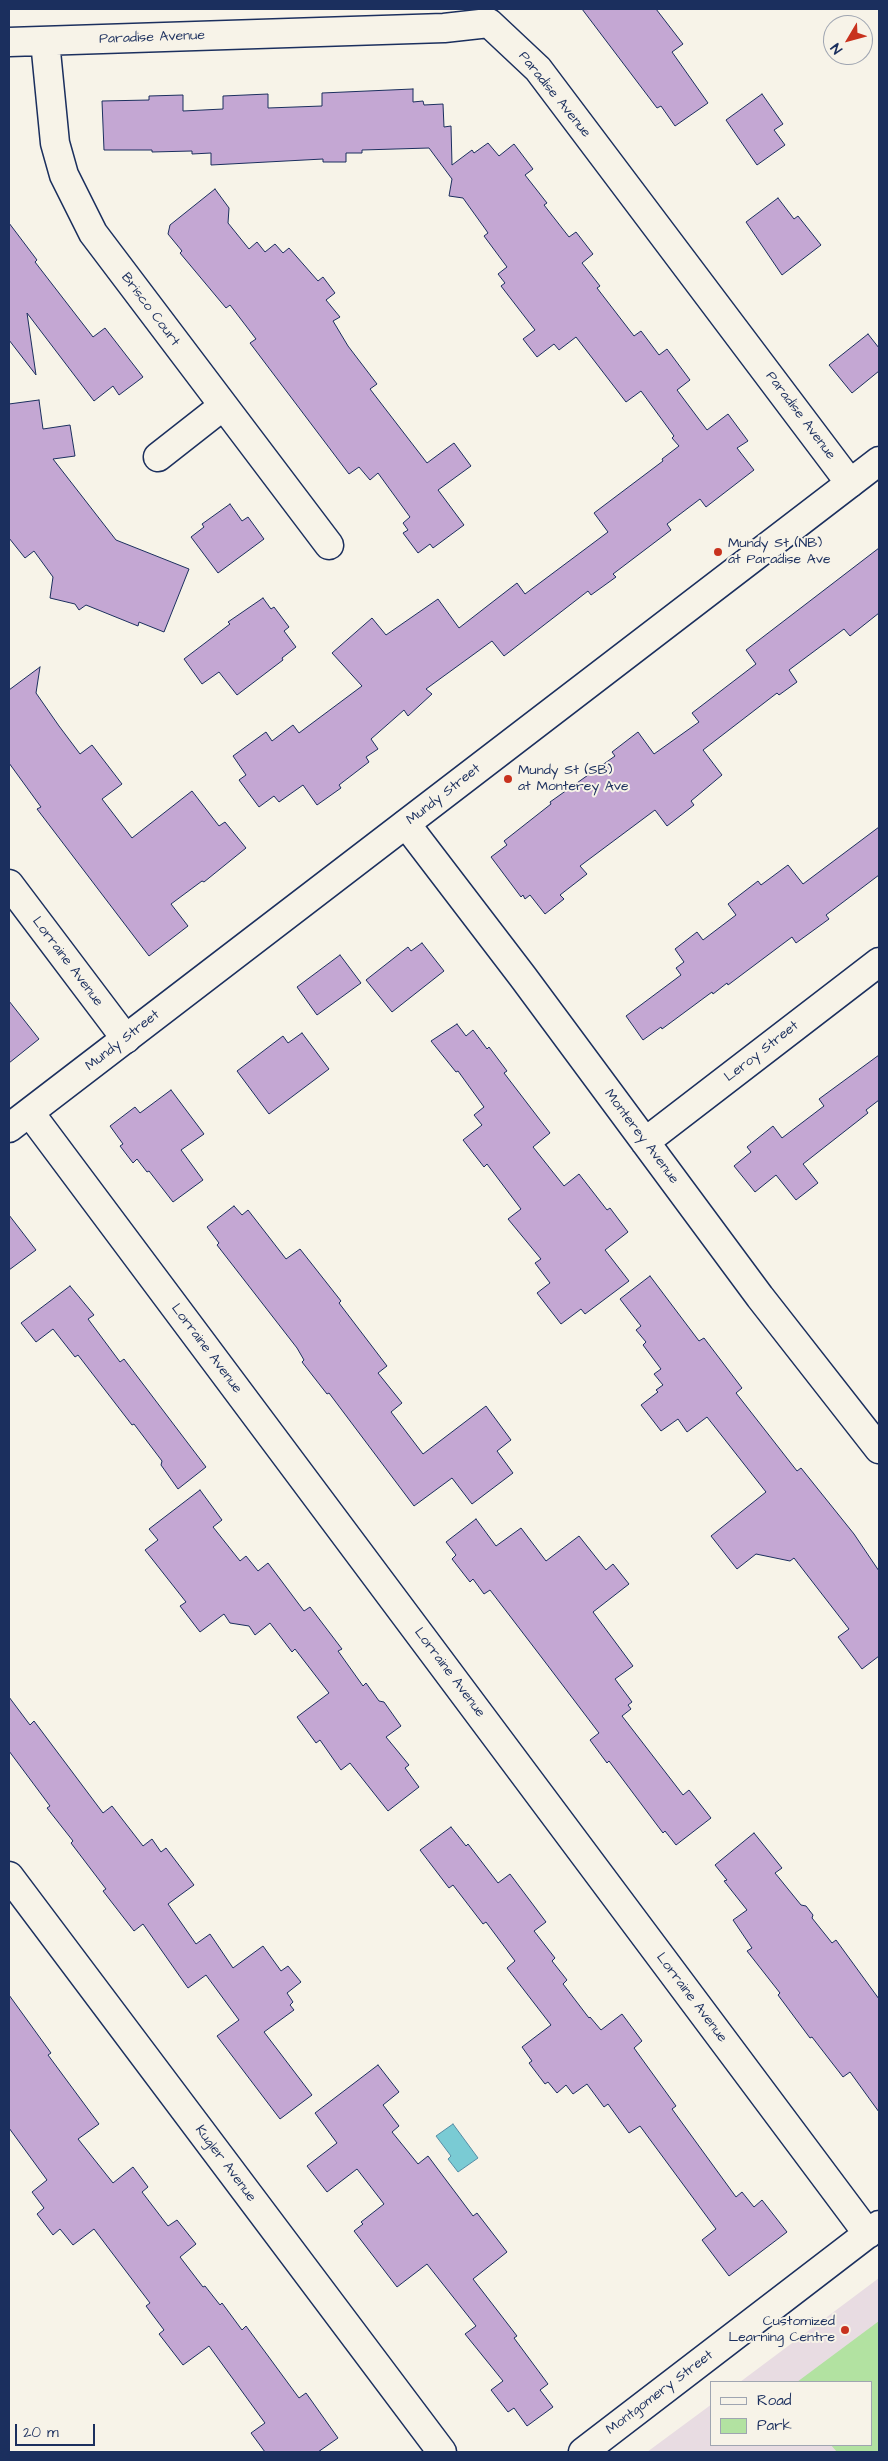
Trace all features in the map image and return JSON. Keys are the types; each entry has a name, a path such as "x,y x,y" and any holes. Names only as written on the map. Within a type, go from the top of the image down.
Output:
{"street":[{"name":"Paradise Avenue","path":"9,42 444,28 489,23 538,69 850,483"},
{"name":"Brisco Court","path":"45,41 55,143 64,174 79,208 108,256 329,545"},
{"path":"158,456 223,406"},
{"name":"Mundy Street","path":"19,1121 879,461"},
{"name":"Monterey Avenue","path":"406,824 523,977 760,1296 879,1449"},
{"name":"Lorraine Avenue","path":"9,884 126,1039"},
{"name":"Leroy Street","path":"644,1142 879,962"},
{"name":"Lorraine Avenue","path":"19,1121 874,2229"},
{"name":"Kugler Avenue","path":"9,1876 442,2452"},
{"name":"Montgomery Street","path":"583,2452 874,2229"}],"shaded area":[{"name":"Customized Learning Centre","path":"879,2278 879,2452 647,2452 710,2405 710,2446 873,2446 873,2381 741,2381"}],"green space":[{"path":"879,2321 879,2452 837,2452 832,2446 873,2446 873,2381 798,2381"}],"water":[{"path":"453,2124 478,2158 458,2172 448,2159 451,2156 436,2136"}],"building":[{"path":"582,9 656,9 683,44 672,52 708,103 675,126 661,106 657,108"},
{"path":"413,89 413,102 423,101 424,105 443,104 444,127 451,126 452,165 472,150 474,153 488,143 499,156 514,144 533,169 525,175 547,203 544,205 569,237 576,232 593,254 582,263 600,286 597,288 634,336 641,331 659,355 667,349 690,380 677,390 707,430 728,414 748,441 737,448 754,470 706,507 700,499 667,524 671,530 613,574 616,577 591,595 588,591 504,656 492,641 426,689 432,694 408,716 404,710 371,739 378,749 366,757 369,762 339,785 341,788 317,805 303,785 279,802 274,796 259,807 239,780 246,775 233,756 266,732 272,741 293,725 299,733 362,686 332,653 372,618 386,635 438,599 459,628 517,583 525,594 608,532 594,513 663,461 662,459 679,446 672,438 674,436 641,391 626,402 576,337 559,350 554,344 537,357 523,339 535,330 501,286 505,283 498,274 507,267 484,236 488,233 463,198 449,196 452,179 429,148 362,150 362,153 346,153 346,162 323,162 323,159 211,165 211,153 192,154 192,151 104,150 102,101 149,100 149,96 183,95 183,111 223,109 223,96 268,94 268,108 322,106 322,93"},
{"path":"762,94 783,124 774,130 785,145 757,165 726,120"},
{"path":"215,189 229,208 228,223 249,249 257,242 265,252 275,244 283,253 289,248 318,281 323,277 335,293 326,300 340,317 333,321 348,346 377,384 370,389 427,463 454,443 471,466 438,490 464,525 433,548 430,544 418,553 403,533 408,530 403,523 410,517 378,473 370,480 359,467 349,474 250,343 256,339 230,305 226,308 180,253 182,251 168,234 170,225"},
{"path":"778,198 794,219 798,216 821,245 782,275 746,222"},
{"path":"9,223 37,260 35,262 93,337 105,328 143,377 119,395 113,386 94,401 27,313 36,375 9,340"},
{"path":"868,334 879,348 879,371 852,393 829,365"},
{"path":"39,400 43,429 70,425 75,456 53,459 116,540 189,569 164,632 139,622 138,626 86,605 79,610 75,604 50,598 53,577 34,551 25,558 9,538 9,404"},
{"path":"230,504 242,521 248,517 264,539 218,573 191,537 204,527 202,524"},
{"path":"879,548 879,613 850,636 844,629 789,670 797,682 779,695 777,693 703,750 722,775 691,801 694,805 667,826 655,810 580,866 587,874 560,895 564,899 545,914 530,895 525,899 523,895 521,897 491,857 507,845 504,841 551,804 550,802 615,756 612,752 638,732 654,754 699,722 692,713 756,664 746,650"},
{"path":"263,598 271,609 274,607 289,627 284,631 296,647 282,658 283,660 237,695 219,672 202,684 184,659 230,624 228,622"},
{"path":"40,667 36,693 59,726 80,754 92,745 122,784 102,799 132,838 192,791 219,826 225,822 246,848 204,882 202,881 171,904 188,926 149,956 37,809 41,807 9,763 9,690"},
{"path":"879,827 879,875 826,915 829,919 796,943 792,937 728,985 727,983 713,994 712,992 662,1029 661,1027 643,1040 626,1016 681,975 676,968 684,962 675,949 697,932 703,940 736,915 728,904 758,881 761,885 788,865 803,884"},
{"path":"422,943 444,971 392,1012 366,980 408,947 411,951"},
{"path":"340,955 361,983 317,1015 297,987"},
{"path":"9,1001 39,1039 9,1063"},
{"path":"457,1024 466,1036 473,1030 487,1049 489,1047 507,1071 504,1073 550,1133 533,1147 564,1186 579,1174 607,1210 610,1208 628,1232 605,1250 629,1281 585,1314 581,1309 561,1324 537,1293 550,1283 535,1263 541,1259 508,1219 521,1209 487,1164 484,1167 463,1140 482,1125 474,1115 484,1107 458,1071 456,1072 431,1041"},
{"path":"302,1033 329,1069 269,1114 237,1071 283,1036 288,1043"},
{"path":"879,1055 879,1100 866,1110 868,1113 803,1164 818,1183 796,1200 776,1175 755,1192 734,1166 751,1152 747,1147 773,1126 782,1138 824,1106 819,1099"},
{"path":"171,1090 204,1134 181,1150 203,1180 173,1202 137,1159 133,1163 120,1146 123,1144 110,1126 135,1107 140,1113"},
{"path":"234,1206 242,1215 248,1210 286,1259 300,1249 341,1301 339,1303 387,1366 378,1373 402,1403 391,1412 423,1454 486,1406 511,1440 497,1451 513,1473 472,1504 452,1478 414,1506 329,1393 327,1394 302,1362 304,1360 297,1348 217,1245 219,1243 207,1227"},
{"path":"9,1215 36,1250 9,1270"},
{"path":"650,1276 699,1341 704,1338 742,1388 736,1393 797,1471 801,1468 854,1534 879,1571 879,1656 862,1669 838,1637 849,1629 794,1558 790,1561 756,1554 737,1569 711,1536 766,1492 707,1417 687,1432 678,1419 661,1431 641,1405 658,1392 656,1390 663,1385 654,1374 661,1369 643,1345 646,1342 636,1330 641,1326 620,1299"},
{"path":"70,1286 94,1315 88,1319 120,1362 124,1359 206,1467 178,1489 161,1465 162,1461 78,1355 75,1357 53,1329 36,1342 21,1323"},
{"path":"200,1490 222,1520 213,1527 240,1561 246,1556 258,1571 268,1563 304,1611 310,1607 342,1649 338,1651 363,1686 366,1683 379,1701 384,1702 401,1726 386,1737 409,1765 405,1768 419,1787 388,1811 350,1763 341,1770 320,1740 316,1743 297,1717 329,1693 295,1649 292,1652 270,1623 255,1635 249,1626 230,1623 224,1614 200,1632 180,1606 186,1602 145,1550 158,1540 149,1529"},
{"path":"476,1519 496,1546 521,1528 546,1561 579,1536 606,1570 613,1564 629,1584 593,1612 633,1666 615,1679 632,1702 628,1705 631,1709 622,1716 683,1795 689,1790 711,1818 676,1845 665,1831 663,1833 609,1761 607,1763 590,1740 599,1733 490,1590 484,1594 473,1579 470,1582 452,1559 456,1555 446,1542"},
{"path":"9,1697 30,1725 34,1721 103,1813 112,1806 143,1846 152,1839 161,1852 166,1848 194,1885 168,1904 196,1944 210,1934 233,1968 263,1946 281,1971 288,1966 301,1982 287,1993 293,2002 290,2005 294,2010 264,2032 312,2095 280,2119 217,2036 239,2020 206,1975 188,1988 143,1924 134,1931 103,1891 106,1889 71,1843 73,1841 47,1808 50,1806 9,1751"},
{"path":"451,1827 466,1846 468,1844 498,1883 510,1874 546,1922 534,1931 555,1958 552,1961 567,1980 563,1984 589,2018 601,2030 622,2014 642,2041 634,2048 676,2106 672,2109 736,2197 742,2192 754,2207 762,2200 787,2232 729,2276 702,2240 716,2229 640,2126 629,2133 608,2104 604,2107 587,2084 573,2094 566,2085 557,2093 548,2082 545,2084 529,2063 532,2061 522,2047 551,2025 507,1968 515,1961 486,1922 483,1924 453,1885 449,1888 420,1850"},
{"path":"754,1833 782,1868 775,1873 801,1905 806,1906 813,1915 812,1918 832,1943 836,1940 879,1999 879,2112 850,2072 843,2077 812,2037 810,2038 778,1995 780,1993 747,1951 752,1948 733,1920 747,1910 724,1881 727,1880 715,1865"},
{"path":"9,1995 51,2053 48,2055 99,2124 78,2139 113,2183 133,2167 148,2187 142,2192 168,2226 177,2220 196,2244 180,2257 203,2287 205,2286 220,2305 222,2303 242,2330 246,2326 299,2398 306,2393 338,2438 318,2452 265,2452 251,2433 265,2423 209,2346 183,2365 159,2334 164,2330 146,2306 150,2303 94,2229 73,2245 60,2229 53,2235 37,2214 44,2208 32,2192 47,2180 9,2128"},
{"path":"378,2065 399,2092 383,2105 399,2126 392,2132 418,2164 428,2156 473,2216 477,2213 507,2252 473,2279 517,2336 514,2338 548,2384 540,2390 553,2407 527,2426 514,2408 508,2412 491,2390 503,2381 465,2334 476,2326 427,2264 397,2287 354,2231 363,2224 361,2222 384,2204 357,2169 327,2192 307,2166 337,2143 315,2113"}],"place":[{"name":"Mundy St (NB) at Paradise Ave","path":"718,552"},
{"name":"Mundy St (SB) at Monterey Ave","path":"508,779"},
{"name":"Customized Learning Centre","path":"845,2330"}]}
